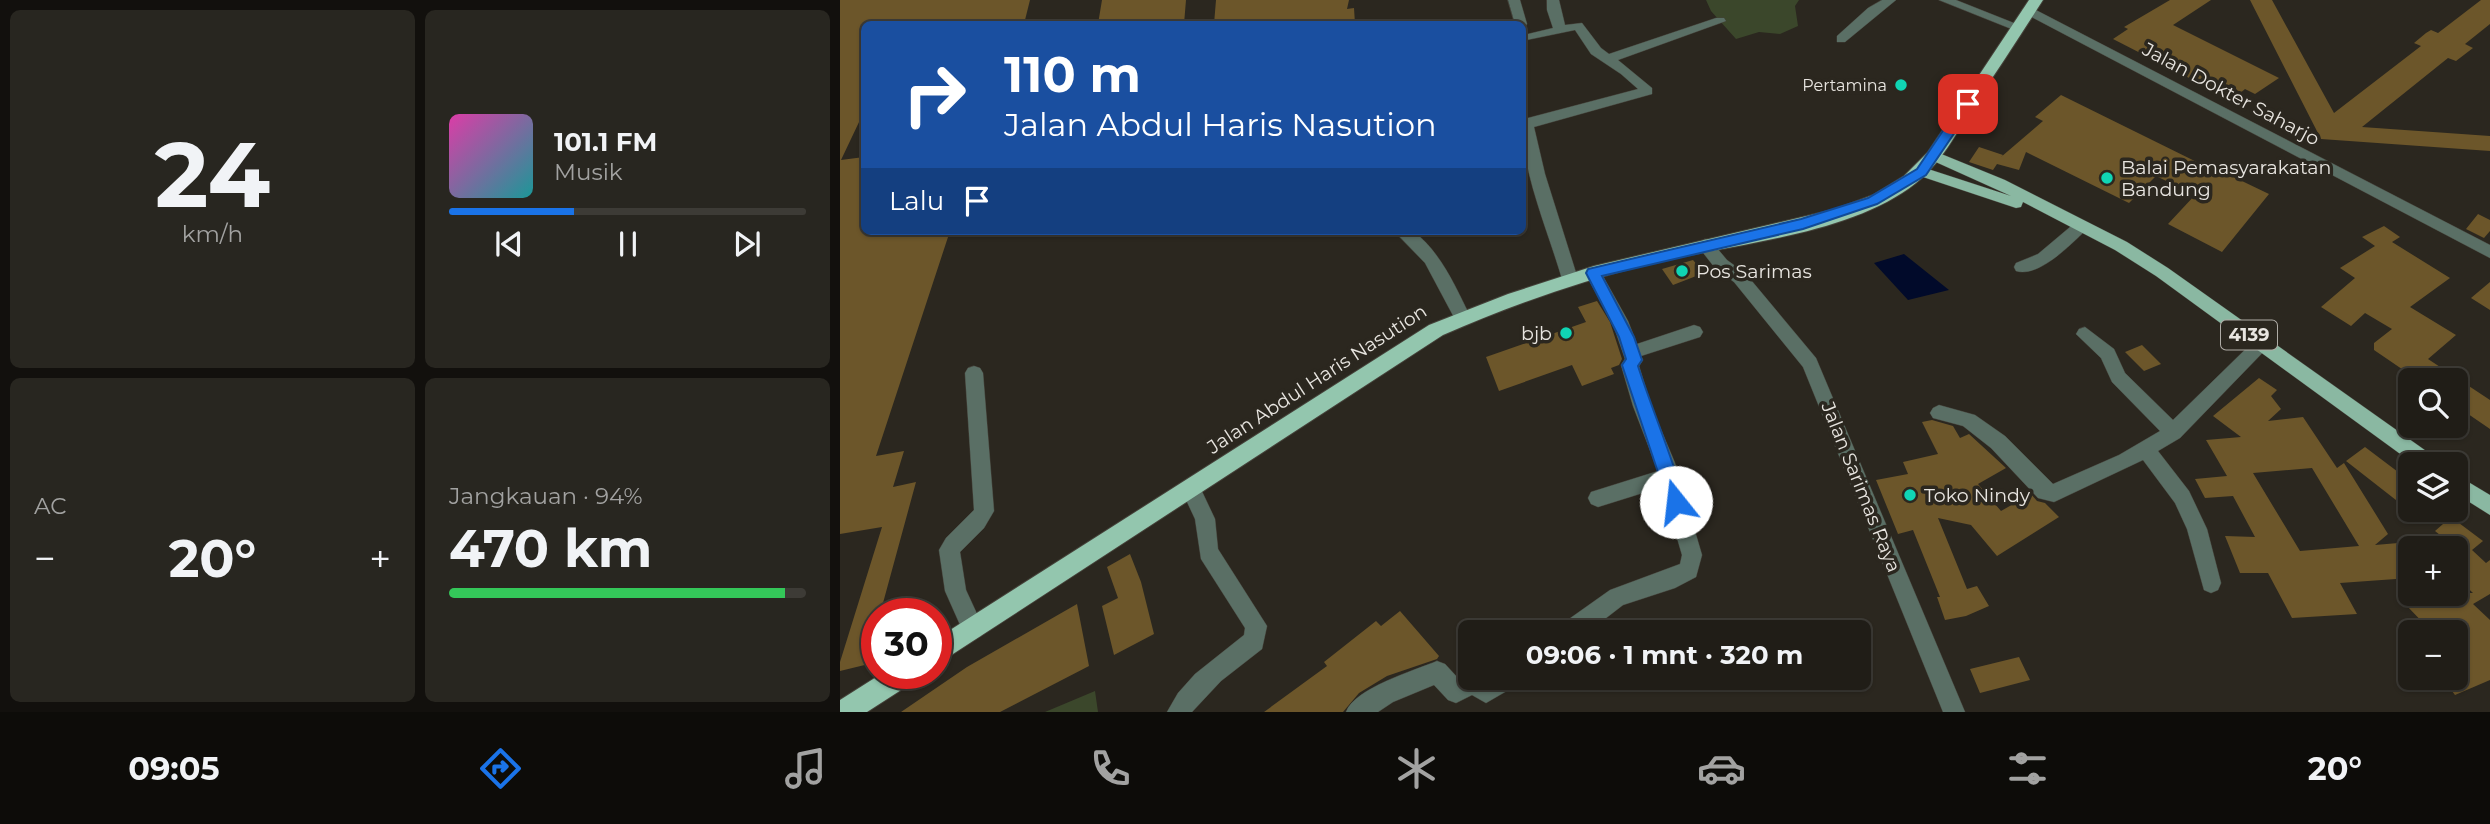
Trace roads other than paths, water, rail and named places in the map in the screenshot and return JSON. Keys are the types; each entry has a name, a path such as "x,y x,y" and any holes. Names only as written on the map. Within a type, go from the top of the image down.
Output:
{"highway":[{"name":"Jalan Abdul Haris Nasution","path":"952,643 1408,346 1463,318 1570,279 1838,214 1885,195 1922,172 2032,5"},
{"path":"856,708 883,689"}],"main road":[{"name":"4139","path":"1934,156 2000,184 2121,246 2152,265 2412,452"},
{"name":"4139","path":"1922,172 2063,218"},
{"path":"2468,491 2490,506"}],"street":[{"path":"1514,0 1520,21"},
{"path":"1553,0 1553,10 1560,30"},
{"path":"1841,38 1872,11 1890,0"},
{"path":"1945,0 2018,27"},
{"name":"Jalan Dokter Saharjo","path":"2032,5 2490,252"},
{"path":"1610,58 1720,21"},
{"path":"1526,38 1578,26 1596,51 1610,58 1647,91 1533,121 1527,126 1538,174 1570,279"},
{"path":"2022,267 2052,252 2081,226"},
{"path":"1409,235 1432,261 1463,318"},
{"path":"1705,245 1721,264 1730,282 1826,404"},
{"name":"Jalan Sarimas Raya","path":"1721,264 1740,278 1810,363 1954,712"},
{"path":"1586,620 1617,597 1675,578 1689,570 1692,555 1669,475 1642,406 1630,365 1634,360 1620,321 1593,273"},
{"path":"1630,353 1694,331"},
{"path":"2085,334 2108,354 2118,377 2173,432"},
{"path":"1939,413 1968,421 1998,442 2045,492 2054,493 2146,450 2173,432 2262,344"},
{"path":"973,629 956,590 949,550 979,522 984,511 974,373"},
{"path":"2146,450 2182,497 2197,529 2211,583"},
{"path":"1598,498 1669,475"},
{"path":"1178,712 1187,698 1208,678 1254,641 1256,626 1208,552 1205,519 1191,489"},
{"path":"1357,712 1385,694 1437,671 1456,692 1459,690"}],"water":[{"path":"1904,254 1949,290 1908,300 1874,263"}],"place":[{"name":"Pertamina","path":"1901,85"},
{"name":"Balai Pemasyarakatan Bandung","path":"2107,178"},
{"name":"Pos Sarimas","path":"1682,271"},
{"name":"bjb","path":"1566,333"},
{"name":"Toko Nindy","path":"1910,495"}]}
